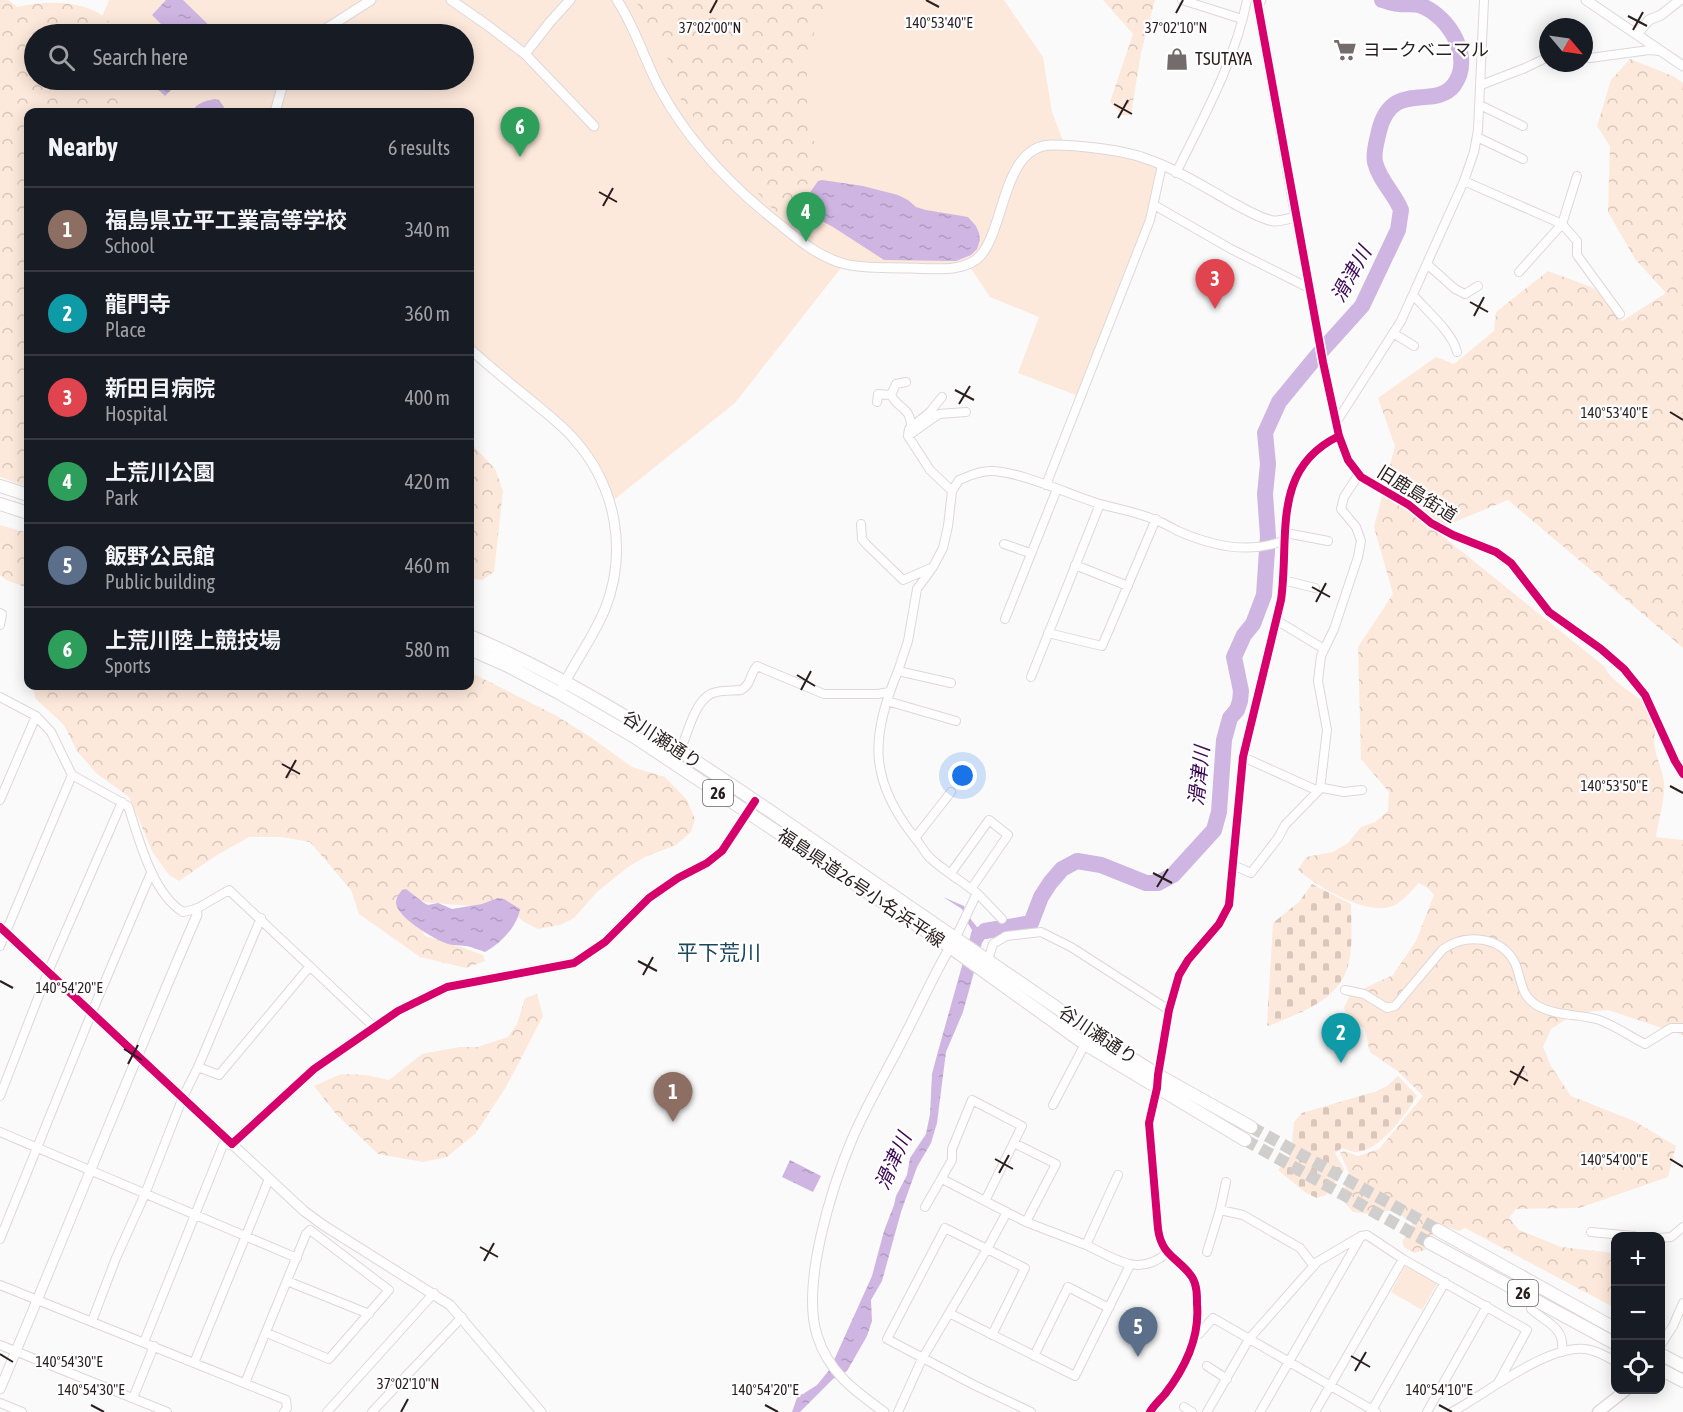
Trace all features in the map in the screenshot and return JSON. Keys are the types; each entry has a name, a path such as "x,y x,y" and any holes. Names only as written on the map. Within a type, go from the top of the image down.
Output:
{"main road":[{"path":"0,486 24,494"},
{"path":"0,504 24,512"},
{"name":"谷川瀬通り","path":"474,638 562,688 623,714 755,801 956,945"},
{"name":"福島県道26号小名浜平線","path":"474,651 562,688 747,813 983,961 1085,1044 1157,1081 1245,1140"},
{"name":"谷川瀬通り","path":"983,961 1157,1081 1251,1126"},
{"name":"26","path":"1438,1230 1611,1326"},
{"name":"26","path":"1430,1243 1611,1341"},
{"path":"1665,1357 1683,1366"},
{"path":"1665,1371 1683,1381"},
{"path":"1598,1412 1620,1394"}],"street":[{"path":"334,24 371,0"},
{"path":"451,0 525,54 594,126"},
{"path":"525,54 570,0"},
{"path":"617,0 661,91 675,114 724,176 794,236 826,257 844,264 864,267 936,268 968,264 981,255 1019,164 1036,148 1052,145 1143,157 1251,212 1275,221 1296,217"},
{"path":"1182,0 1242,19"},
{"path":"1176,173 1211,102 1247,0"},
{"path":"1336,421 1393,333 1413,295 1464,181 1477,137 1484,0"},
{"path":"1586,0 1683,66"},
{"path":"1637,34 1649,20 1661,15 1680,0"},
{"path":"1258,2 1309,288"},
{"path":"1593,58 1649,50 1662,51"},
{"path":"1481,84 1539,61"},
{"path":"276,108 281,90"},
{"path":"1480,105 1523,126"},
{"path":"1477,137 1523,159"},
{"path":"1046,485 1150,220 1162,165"},
{"path":"1519,272 1562,225 1577,176"},
{"path":"1464,181 1562,225 1577,241 1577,255 1620,314"},
{"path":"1154,205 1231,249 1309,288"},
{"path":"1426,264 1455,289 1465,294 1478,286"},
{"name":"旧鹿島街道","path":"1309,288 1339,436 1348,460 1359,474 1409,505 1431,523 1453,535 1497,552 1511,563 1549,612 1601,648 1624,669 1645,695 1683,774"},
{"path":"1413,295 1443,328 1457,352"},
{"path":"1393,333 1414,346"},
{"path":"474,352 574,438 602,480 610,503 617,540 617,560 610,589 604,610 562,688"},
{"path":"891,395 896,384 906,382"},
{"path":"877,402 878,394 891,395"},
{"path":"891,395 911,418 908,436"},
{"path":"911,427 930,412 942,397"},
{"path":"908,436 939,414 966,412"},
{"path":"908,436 930,470 952,491"},
{"path":"1150,1412 1179,1374 1197,1334 1198,1319 1196,1283 1180,1263 1167,1253 1159,1240 1149,1123 1169,1010 1179,975 1188,960 1219,924 1229,905 1243,757 1276,620 1283,580 1287,503 1293,481 1301,466 1313,453 1339,436"},
{"path":"1002,919 974,891 929,857 891,805 879,766 880,731 889,692 908,641 917,589 943,549 952,491 959,480 987,471 1016,476 1100,504 1156,519 1206,541 1235,548 1275,544 1285,537 1328,541"},
{"path":"1233,865 1251,873 1278,838 1284,825 1320,789 1327,729 1318,681 1321,656 1334,629 1358,557 1361,541 1359,533 1341,509 1344,496 1359,474"},
{"path":"1005,619 1057,489"},
{"path":"1031,677 1100,504"},
{"path":"1048,633 1102,646 1156,519"},
{"path":"861,524 862,539 903,580 933,567"},
{"path":"1004,544 1030,553"},
{"path":"1075,565 1128,586"},
{"path":"1283,580 1315,588"},
{"path":"0,613 2,614 0,625"},
{"path":"1276,620 1324,649"},
{"path":"680,751 696,710 708,696 715,692 741,690 747,687 751,681 752,671 757,666 824,694 889,692"},
{"path":"898,671 951,683"},
{"path":"0,697 36,716 51,732 72,775 128,806 151,873 176,907 183,912 196,909 229,890 374,1027"},
{"path":"887,701 956,721"},
{"path":"0,800 36,716"},
{"path":"1243,757 1316,790 1344,792 1362,790"},
{"path":"0,946 3,930 72,775"},
{"path":"915,838 951,792"},
{"path":"144,1342 223,1145 232,1144 314,1069 398,1011 447,987 574,963 605,942 649,898 678,878 707,863 722,851 755,801"},
{"path":"0,1096 48,972 122,802"},
{"path":"884,1412 842,1380 824,1354 813,1320 812,1282 822,1232 853,1137 956,945 974,891 1008,834 989,820 951,873"},
{"path":"0,1239 151,873"},
{"path":"0,1389 92,1171 137,1054 197,915 196,909"},
{"path":"92,1321 116,1258 146,1194 183,1097 261,918"},
{"path":"3,930 304,1211 450,1305 541,1412"},
{"path":"983,961 993,944 1006,936 1041,932 1071,947 1169,1010"},
{"path":"1345,990 1364,994 1390,1009 1443,949 1452,943 1477,939 1496,945 1508,954 1514,962 1524,993 1535,1004 1548,1011 1598,1019 1646,1044 1671,1028 1683,1028"},
{"path":"198,1067 219,1075 310,966"},
{"path":"1053,1105 1085,1044"},
{"path":"925,1207 952,1160 952,1149 972,1100 1022,1126 985,1201"},
{"path":"0,1132 297,1258"},
{"path":"1014,1143 1056,1164 1026,1222"},
{"path":"1086,1245 1118,1175"},
{"path":"194,1363 269,1179"},
{"path":"942,1179 1026,1222 1130,1265 1147,1266 1167,1253"},
{"path":"1207,1252 1226,1182"},
{"path":"1220,1210 1242,1215 1300,1248 1314,1266"},
{"path":"898,1412 922,1359 1007,1212"},
{"path":"1665,1238 1671,1237 1683,1227"},
{"path":"992,1335 1025,1268 945,1228 887,1339 922,1359 1031,1412"},
{"path":"245,1383 306,1234 310,1230 389,1290 329,1359 267,1333"},
{"path":"1591,1232 1611,1234"},
{"path":"1207,1412 1249,1340 1317,1262 1361,1236 1367,1235 1403,1259 1527,1330 1498,1383"},
{"path":"1260,1412 1361,1236"},
{"path":"1315,1412 1403,1259"},
{"path":"949,1313 1075,1376 1130,1265"},
{"path":"287,1281 369,1314"},
{"path":"1197,1334 1213,1318 1373,1411 1445,1282"},
{"path":"0,1285 286,1400 287,1408 284,1412"},
{"path":"1539,1286 1532,1298 1531,1309 1558,1330 1563,1340 1562,1352"},
{"path":"1034,1356 1068,1287 1109,1308"},
{"path":"327,1412 434,1293"},
{"path":"1664,1340 1683,1303"},
{"path":"1426,1412 1487,1306"},
{"path":"372,1412 462,1317"},
{"path":"0,1345 166,1412"},
{"path":"133,1398 154,1346"},
{"path":"1452,1412 1529,1365 1562,1352 1589,1349 1611,1360"},
{"path":"1207,1366 1227,1378"},
{"path":"0,1403 22,1412"},
{"path":"1184,1407 1192,1412"}],"green space":[{"path":"0,0 8,0 17,7 40,3 64,3 97,12 110,24 24,24 24,90 118,90 118,108 24,108 24,486 0,477"},
{"path":"109,0 1004,0 1043,57 1052,112 1065,146 1092,149 1162,165 1154,205 1081,397 1018,373 1039,317 990,297 968,264 948,268 844,264 735,403 610,503 574,438 474,352 474,108 100,108 98,90 474,90 474,24 99,24"},
{"path":"636,0 836,0 819,22 814,33 808,62 807,95 810,126 824,173 805,186 791,213 781,218 715,146 679,97 665,50 643,19"},
{"path":"1103,0 1155,0 1141,53 1131,115 1122,115 1110,102 1133,34"},
{"path":"1630,59 1673,76 1683,83 1683,648 1508,500 1435,530 1605,667 1620,685 1653,711 1656,718 1654,742 1664,787 1656,837 1683,840 1683,1035 1608,1010 1576,1013 1551,1029 1543,1047 1551,1066 1571,1096 1634,1121 1676,1146 1668,1177 1579,1208 1516,1209 1509,1218 1519,1230 1561,1247 1611,1253 1611,1306 1465,1228 1459,1231 1439,1224 1425,1250 1414,1253 1404,1247 1402,1242 1413,1224 1394,1210 1369,1214 1353,1212 1344,1202 1345,1185 1349,1173 1340,1153 1344,1151 1358,1156 1379,1149 1423,1096 1399,1072 1370,1052 1364,1028 1350,1020 1344,1008 1350,995 1393,975 1416,941 1434,895 1419,883 1395,905 1384,908 1372,907 1344,899 1298,870 1306,857 1333,852 1348,843 1361,827 1375,822 1388,811 1389,792 1361,759 1358,647 1393,594 1374,527 1395,446 1378,398 1436,357 1454,364 1494,331 1496,312 1548,271 1594,288 1622,321 1666,293 1635,259 1608,212 1610,146 1597,126 1611,80"},
{"path":"474,446 495,469 503,491 494,572 482,580 474,579"},
{"path":"0,525 24,532 24,587 6,580 0,575"},
{"path":"474,674 555,715 632,767 665,777 687,800 695,819 691,832 676,845 645,857 628,867 597,892 574,918 560,925 538,929 524,922 510,909 420,902 413,915 425,936 483,955 485,961 466,968 420,957 359,914 351,890 310,842 281,837 249,837 179,881 169,875 153,853 129,797 96,773 77,751 64,725 36,699 33,690 474,690"},
{"path":"1312,884 1351,904 1349,961 1338,986 1329,995 1307,1010 1269,1026 1267,1025 1273,923 1299,902"},
{"path":"537,994 543,1016 506,1087 476,1133 447,1157 423,1162 378,1154 336,1114 314,1086 341,1074 366,1075 389,1080 422,1054 459,1047 477,1047 508,1037 517,1024 525,998"},
{"path":"1398,1076 1417,1096 1391,1131 1374,1146 1356,1152 1342,1148 1335,1153 1344,1169 1326,1195 1317,1198 1306,1193 1278,1170 1291,1154 1294,1122 1302,1113 1377,1091"},
{"path":"1405,1266 1437,1284 1422,1310 1391,1292"}],"water":[{"path":"166,0 183,0 208,24 161,24 152,15"},
{"path":"159,90 171,90 165,96"},
{"path":"219,100 224,107 195,108 204,102"},
{"path":"818,181 863,186 898,195 916,207 926,210 968,217 979,233 980,240 977,249 971,255 956,261 884,260 833,227 803,211 800,207"},
{"path":"406,889 428,905 438,903 452,909 482,904 498,898 520,909 507,934 485,952 468,946 446,943 408,920 396,903 402,890"},
{"path":"943,897 964,906 968,916 977,927 1006,923 1008,932 986,937 982,943 963,1012 946,1052 937,1123 931,1143 917,1167 901,1212 882,1281 871,1300 872,1321 867,1336 847,1371 833,1379 800,1412 792,1412 798,1395 817,1385 830,1369 872,1276 884,1231 896,1196 907,1175 910,1158 926,1134 930,1114 932,1074 972,930 962,909"},
{"path":"790,1160 821,1176 813,1192 782,1177"}],"waterway":[{"name":"滑津川","path":"985,931 1031,923 1041,897 1050,883 1062,869 1077,861 1101,865 1146,883 1158,883 1173,875 1214,830 1219,812 1224,740 1230,718 1237,710 1240,701 1241,691 1234,657 1244,635 1253,624 1264,595 1268,536 1265,494 1268,464 1265,433 1279,402 1362,306 1398,230 1401,210 1380,175 1375,158 1375,146 1385,115 1393,105 1403,100 1436,96 1446,92 1454,85 1459,74 1460,51 1456,39 1441,19 1432,11 1419,5 1397,4 1382,0"}],"tunnel":[{"path":"1251,1127 1438,1230"},
{"path":"1245,1140 1430,1243"}],"cycle path":[{"path":"1257,0 1323,362 1339,436 1348,460 1361,477 1409,505 1431,523 1453,535 1496,552 1511,563 1549,612 1601,649 1624,669 1645,695 1683,774"},
{"path":"1150,1412 1185,1363 1193,1341 1197,1317 1197,1294 1194,1280 1163,1246 1158,1229 1149,1123 1169,1010 1179,975 1188,960 1219,924 1229,905 1243,757 1281,600 1285,530 1293,486 1302,467 1317,450 1339,436"},
{"path":"0,927 232,1144 314,1069 398,1011 447,987 574,963 605,942 649,898 678,878 707,863 722,851 755,801"}],"place":[{"name":"ヨークベニマル","path":"1345,50"},
{"name":"TSUTAYA","path":"1177,59"},
{"name":"上荒川陸上競技場","path":"520,157"},
{"name":"上荒川公園","path":"806,242"},
{"name":"新田目病院","path":"1215,309"},
{"name":"龍門寺","path":"1341,1063"},
{"name":"福島県立平工業高等学校","path":"673,1122"},
{"name":"飯野公民館","path":"1138,1357"}],"district":[{"name":"平下荒川","path":"719,953"}]}
